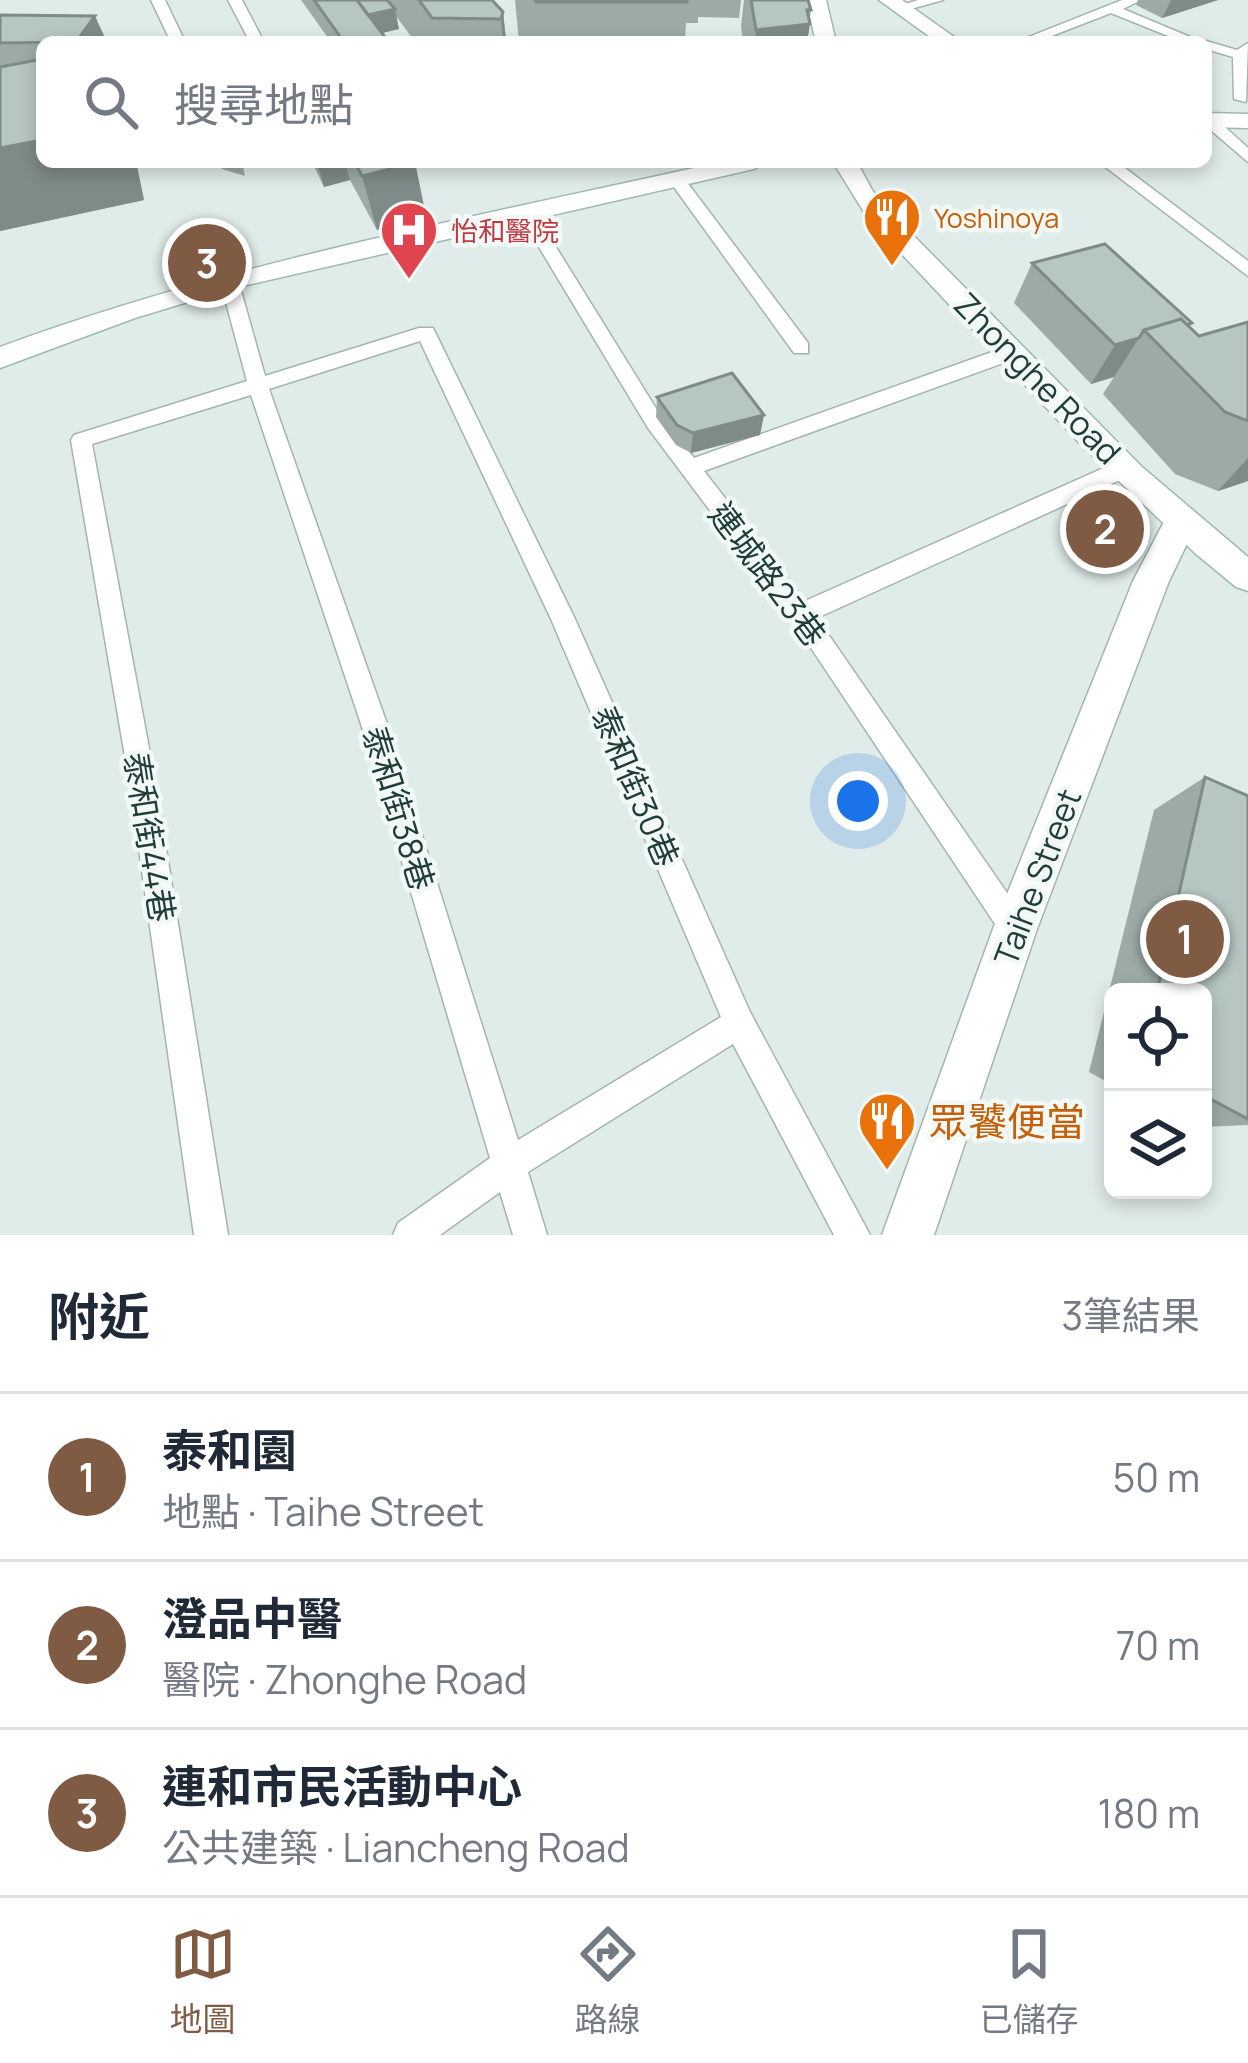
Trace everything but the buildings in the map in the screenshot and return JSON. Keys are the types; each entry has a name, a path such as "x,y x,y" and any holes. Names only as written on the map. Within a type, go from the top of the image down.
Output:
{"street":[{"path":"816,0 825,36"},
{"path":"894,4 942,36"},
{"path":"1212,112 1246,106"},
{"path":"0,358 125,311 229,280 728,168"},
{"name":"Zhonghe Road","path":"847,168 905,240 1179,525 1248,577"},
{"name":"Taihe Street","path":"908,1235 1015,929 1151,580 1179,525"}],"lane":[{"path":"158,0 175,36"},
{"path":"236,0 254,36"},
{"path":"894,4 936,0"},
{"path":"1038,36 1134,0"},
{"path":"1110,8 1180,36"},
{"path":"1212,46 1244,51 1246,106"},
{"path":"1212,118 1248,157"},
{"path":"1115,168 1248,270"},
{"path":"677,180 801,348"},
{"name":"連城路23巷","path":"527,214 655,423 801,614 1015,929"},
{"name":"泰和街38巷","path":"229,280 255,386 286,459 352,658 530,1235"},
{"name":"泰和街30巷","path":"255,386 426,333 563,620 739,1023 853,1235"},
{"path":"689,468 1013,352"},
{"name":"泰和街44巷","path":"211,1235 142,780 81,440 255,386"},
{"path":"801,614 1125,468"},
{"path":"410,1235 509,1165 739,1023"}],"place":[{"name":"連和市民活動中心","path":"207,263"},
{"name":"Yoshinoya","path":"892,268"},
{"name":"怡和醫院","path":"409,281"},
{"name":"澄品中醫","path":"1105,529"},
{"name":"泰和園","path":"1185,939"},
{"name":"眾饕便當","path":"887,1172"}]}
